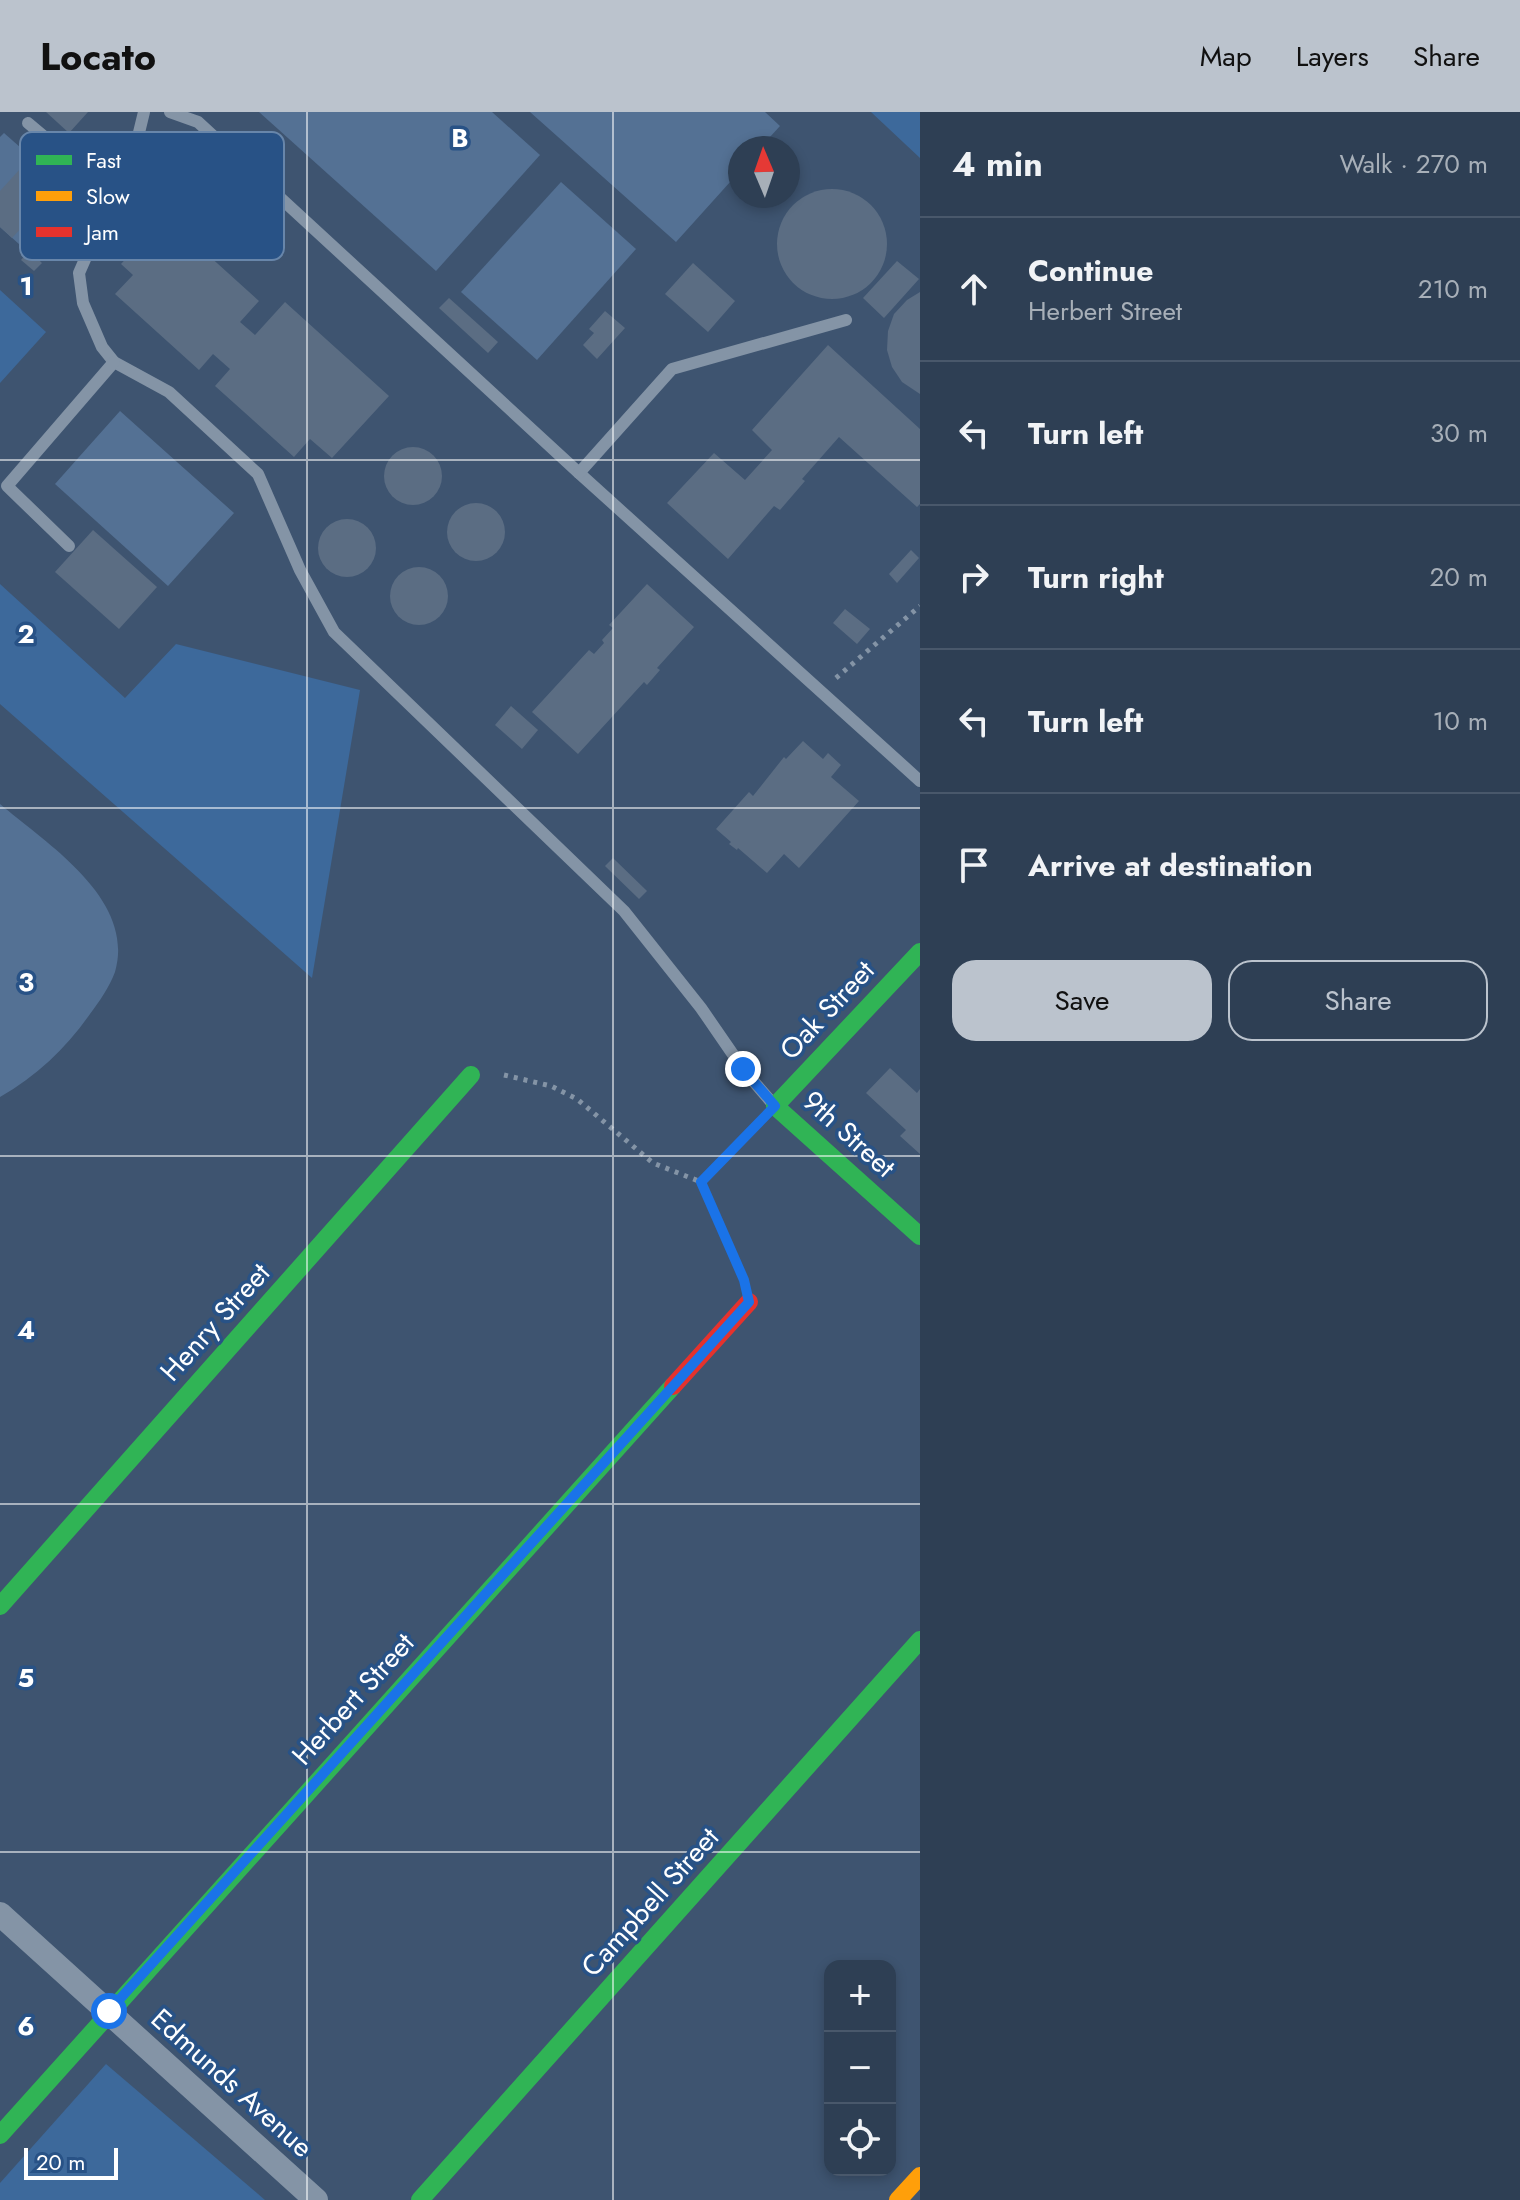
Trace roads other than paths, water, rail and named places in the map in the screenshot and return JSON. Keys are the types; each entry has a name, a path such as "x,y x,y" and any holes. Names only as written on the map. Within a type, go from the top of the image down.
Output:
{"street":[{"name":"Oak Street","path":"775,1106 920,952"},
{"name":"Henry Street","path":"0,1606 471,1075"},
{"name":"9th Street","path":"775,1106 920,1236"},
{"name":"Herbert Street","path":"0,2135 749,1302"},
{"name":"Campbell Street","path":"420,2200 920,1640"},
{"name":"Edmunds Avenue","path":"0,1914 316,2200"},
{"path":"898,2200 920,2176"}],"lane":[{"path":"139,132 144,112"},
{"path":"170,112 202,117 218,132"},
{"path":"28,123 39,132"},
{"path":"284,194 579,473 920,781"},
{"path":"85,260 79,273 83,303 93,331 114,362 169,392 258,474 300,570 334,632 624,911 701,1008 743,1069 775,1106"},
{"path":"579,473 672,369 846,320"},
{"path":"69,546 7,486 114,362"}]}
